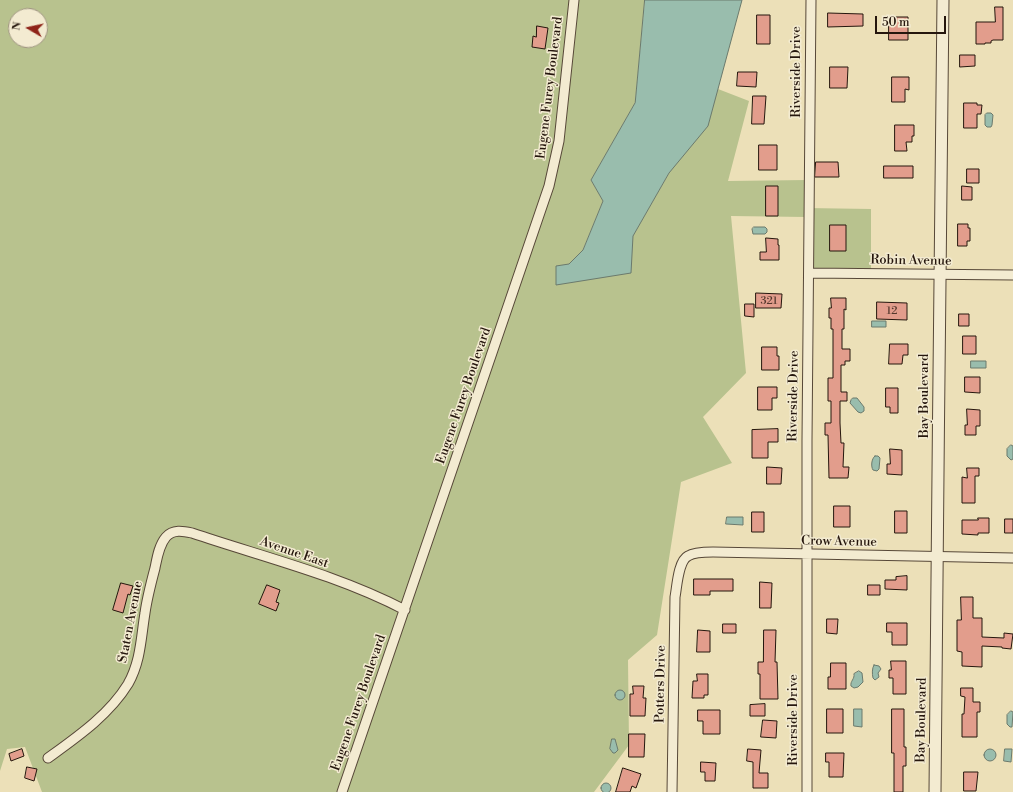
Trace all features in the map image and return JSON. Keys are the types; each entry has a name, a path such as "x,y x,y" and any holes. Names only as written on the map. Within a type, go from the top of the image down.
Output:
{"street":[{"name":"Eugene Furey Boulevard","path":"342,792 549,186 559,142 574,0"},
{"name":"Riverside Drive","path":"807,792 807,554 811,0"},
{"name":"Bay Boulevard","path":"935,792 939,274 943,0"},
{"name":"Robin Avenue","path":"809,273 1013,275"},
{"name":"Avenue East","path":"172,532 192,532 368,593 405,610"},
{"name":"Staten Avenue","path":"48,758 84,732 105,712 128,684 139,658 147,599 158,554 167,536 172,532"},
{"name":"Crow Avenue","path":"678,576 683,560 686,556 712,552 1013,558"},
{"name":"Potters Drive","path":"672,792 675,597 678,576"}],"green space":[{"path":"0,0 645,0 635,103 591,180 603,201 578,262 556,285 633,235 718,89 749,101 728,181 807,180 806,208 871,209 871,277 806,273 806,217 731,216 746,373 703,417 732,463 681,482 657,635 628,660 629,745 594,792 42,792 25,747 7,749 0,771"}],"shaded area":[{"path":"645,0 742,0 708,126 669,173 633,236 631,273 556,285 556,266 569,264 583,250 603,201 591,180 635,103"},
{"path":"987,113 991,113 993,115 991,127 987,127 985,125 985,115"},
{"path":"754,227 765,227 767,232 765,234 753,234 752,229"},
{"path":"872,321 886,321 886,327 872,327"},
{"path":"971,361 986,361 986,368 971,368"},
{"path":"853,398 857,398 864,407 864,411 861,413 858,412 850,403"},
{"path":"1011,445 1013,446 1013,459 1011,460 1007,456 1007,449"},
{"path":"875,456 880,458 879,469 877,471 873,470 872,467 872,461"},
{"path":"727,517 743,517 743,525 726,524"},
{"path":"874,665 879,666 881,669 878,673 879,677 875,680 872,675"},
{"path":"859,671 862,673 863,682 858,687 854,688 851,686 851,683 854,674"},
{"path":"618,690 622,690 624,691 624,699 618,700 615,697 615,693"},
{"path":"854,709 862,709 862,727 854,726"},
{"path":"1011,711 1013,712 1012,727 1010,727 1007,724 1007,715"},
{"path":"612,739 615,739 618,750 615,753 613,753 610,749"},
{"path":"990,749 994,751 996,755 994,759 990,761 986,759 984,755 986,751"},
{"path":"1005,749 1012,749 1011,762 1004,761"},
{"path":"604,783 608,783 610,784 610,792 604,793 601,790 601,786"}],"building":[{"path":"995,7 1003,7 1003,40 993,40 991,43 976,44 976,22 995,22"},
{"path":"828,13 863,14 863,26 828,27"},
{"path":"757,15 770,15 770,44 757,44"},
{"path":"889,17 908,17 908,40 889,40"},
{"path":"537,26 548,28 545,49 532,47 533,36 536,37"},
{"path":"960,55 975,55 975,66 960,67"},
{"path":"830,67 848,67 847,88 830,88"},
{"path":"738,72 757,72 756,87 737,86"},
{"path":"892,77 909,77 909,90 905,89 905,102 892,102"},
{"path":"753,96 766,96 764,124 752,124"},
{"path":"964,103 977,103 977,105 982,105 981,114 977,114 977,128 964,128"},
{"path":"895,125 914,125 914,136 912,136 912,142 906,142 907,151 895,151"},
{"path":"759,145 777,145 777,170 759,170"},
{"path":"816,162 838,162 839,177 815,177"},
{"path":"884,166 913,166 913,178 884,178"},
{"path":"967,169 979,169 979,183 967,183"},
{"path":"766,186 778,186 778,216 766,216"},
{"path":"962,186 972,187 972,200 962,200"},
{"path":"958,224 968,224 968,228 970,228 970,241 967,241 967,246 958,246"},
{"path":"830,225 846,225 846,251 830,251"},
{"path":"766,238 778,239 779,260 760,260 760,252 766,252"},
{"path":"756,293 782,294 781,308 756,308"},
{"path":"831,298 846,298 846,310 844,309 844,329 842,329 842,349 850,349 850,361 845,361 845,365 841,365 841,392 847,392 847,401 840,401 840,423 841,443 844,443 843,467 849,467 848,478 829,478 828,435 825,435 825,423 831,423 831,401 828,401 828,378 833,378 833,329 831,329 831,318 829,318"},
{"path":"877,302 907,303 907,320 877,319"},
{"path":"745,304 754,304 754,317 745,316"},
{"path":"959,314 969,314 969,326 959,326"},
{"path":"963,336 976,336 976,354 963,354"},
{"path":"890,344 908,344 908,355 903,355 902,364 889,364"},
{"path":"762,347 777,347 777,356 779,356 779,370 762,370"},
{"path":"965,377 980,377 980,393 965,392"},
{"path":"758,387 777,387 777,398 772,398 772,410 758,410"},
{"path":"886,388 898,388 898,413 890,413 890,407 886,407"},
{"path":"967,409 980,410 980,426 976,426 976,435 965,435 965,425 967,425"},
{"path":"778,429 778,442 768,442 768,458 752,458 752,430"},
{"path":"890,449 902,450 902,475 887,474 887,464 890,464"},
{"path":"767,467 782,468 781,484 767,484"},
{"path":"967,468 979,468 979,476 975,476 975,503 962,503 962,477 967,478"},
{"path":"834,506 850,506 850,527 834,527"},
{"path":"895,511 907,511 907,533 895,533"},
{"path":"752,512 764,512 764,532 752,532"},
{"path":"978,518 989,518 989,533 978,533 978,535 962,534 962,520 978,520"},
{"path":"1005,519 1013,519 1013,533 1005,533"},
{"path":"907,576 907,590 885,589 885,580 896,580 896,577"},
{"path":"694,579 733,579 733,591 710,591 710,595 694,595"},
{"path":"760,582 772,583 771,608 760,608"},
{"path":"121,583 133,586 130,595 128,594 123,613 113,610"},
{"path":"267,585 280,590 276,602 279,603 276,611 259,604"},
{"path":"868,585 880,585 880,595 868,595"},
{"path":"961,597 973,597 973,618 982,618 982,637 1004,638 1004,633 1013,634 1011,649 982,646 982,667 962,666 962,652 957,651 957,620 961,620"},
{"path":"827,619 838,619 837,634 827,633"},
{"path":"887,623 907,623 907,645 892,645 892,632 887,632"},
{"path":"723,624 736,624 736,633 723,633"},
{"path":"698,630 710,631 710,652 697,652"},
{"path":"764,630 776,630 775,662 777,662 778,699 760,699 760,674 758,674 758,662 763,662"},
{"path":"891,661 906,661 906,694 893,694 893,678 889,678"},
{"path":"831,663 846,663 846,689 828,689 828,677 830,677"},
{"path":"697,674 708,674 708,695 704,695 704,698 692,698 693,681 697,681"},
{"path":"633,686 644,686 643,698 646,698 645,716 630,716 630,694 633,694"},
{"path":"961,688 973,688 973,702 980,702 980,712 977,712 977,737 962,737 962,714 964,714 965,697 961,696"},
{"path":"765,704 765,716 750,716 750,705"},
{"path":"827,709 843,709 843,733 827,733"},
{"path":"892,709 904,709 904,747 906,747 906,766 903,766 903,792 894,792"},
{"path":"698,710 720,710 720,734 703,734 703,721 698,721"},
{"path":"763,720 777,721 776,738 761,737"},
{"path":"629,734 645,734 644,757 629,757"},
{"path":"22,749 24,756 11,761 9,754"},
{"path":"748,749 761,750 759,773 768,773 768,788 753,788 753,762 747,761"},
{"path":"826,753 844,753 843,777 829,777 829,762 826,762"},
{"path":"701,762 716,763 715,781 705,781 705,772 701,772"},
{"path":"27,767 37,769 34,781 25,778"},
{"path":"623,768 641,774 636,788 632,786 630,792 616,792"},
{"path":"964,772 978,772 976,791 964,791"}]}
